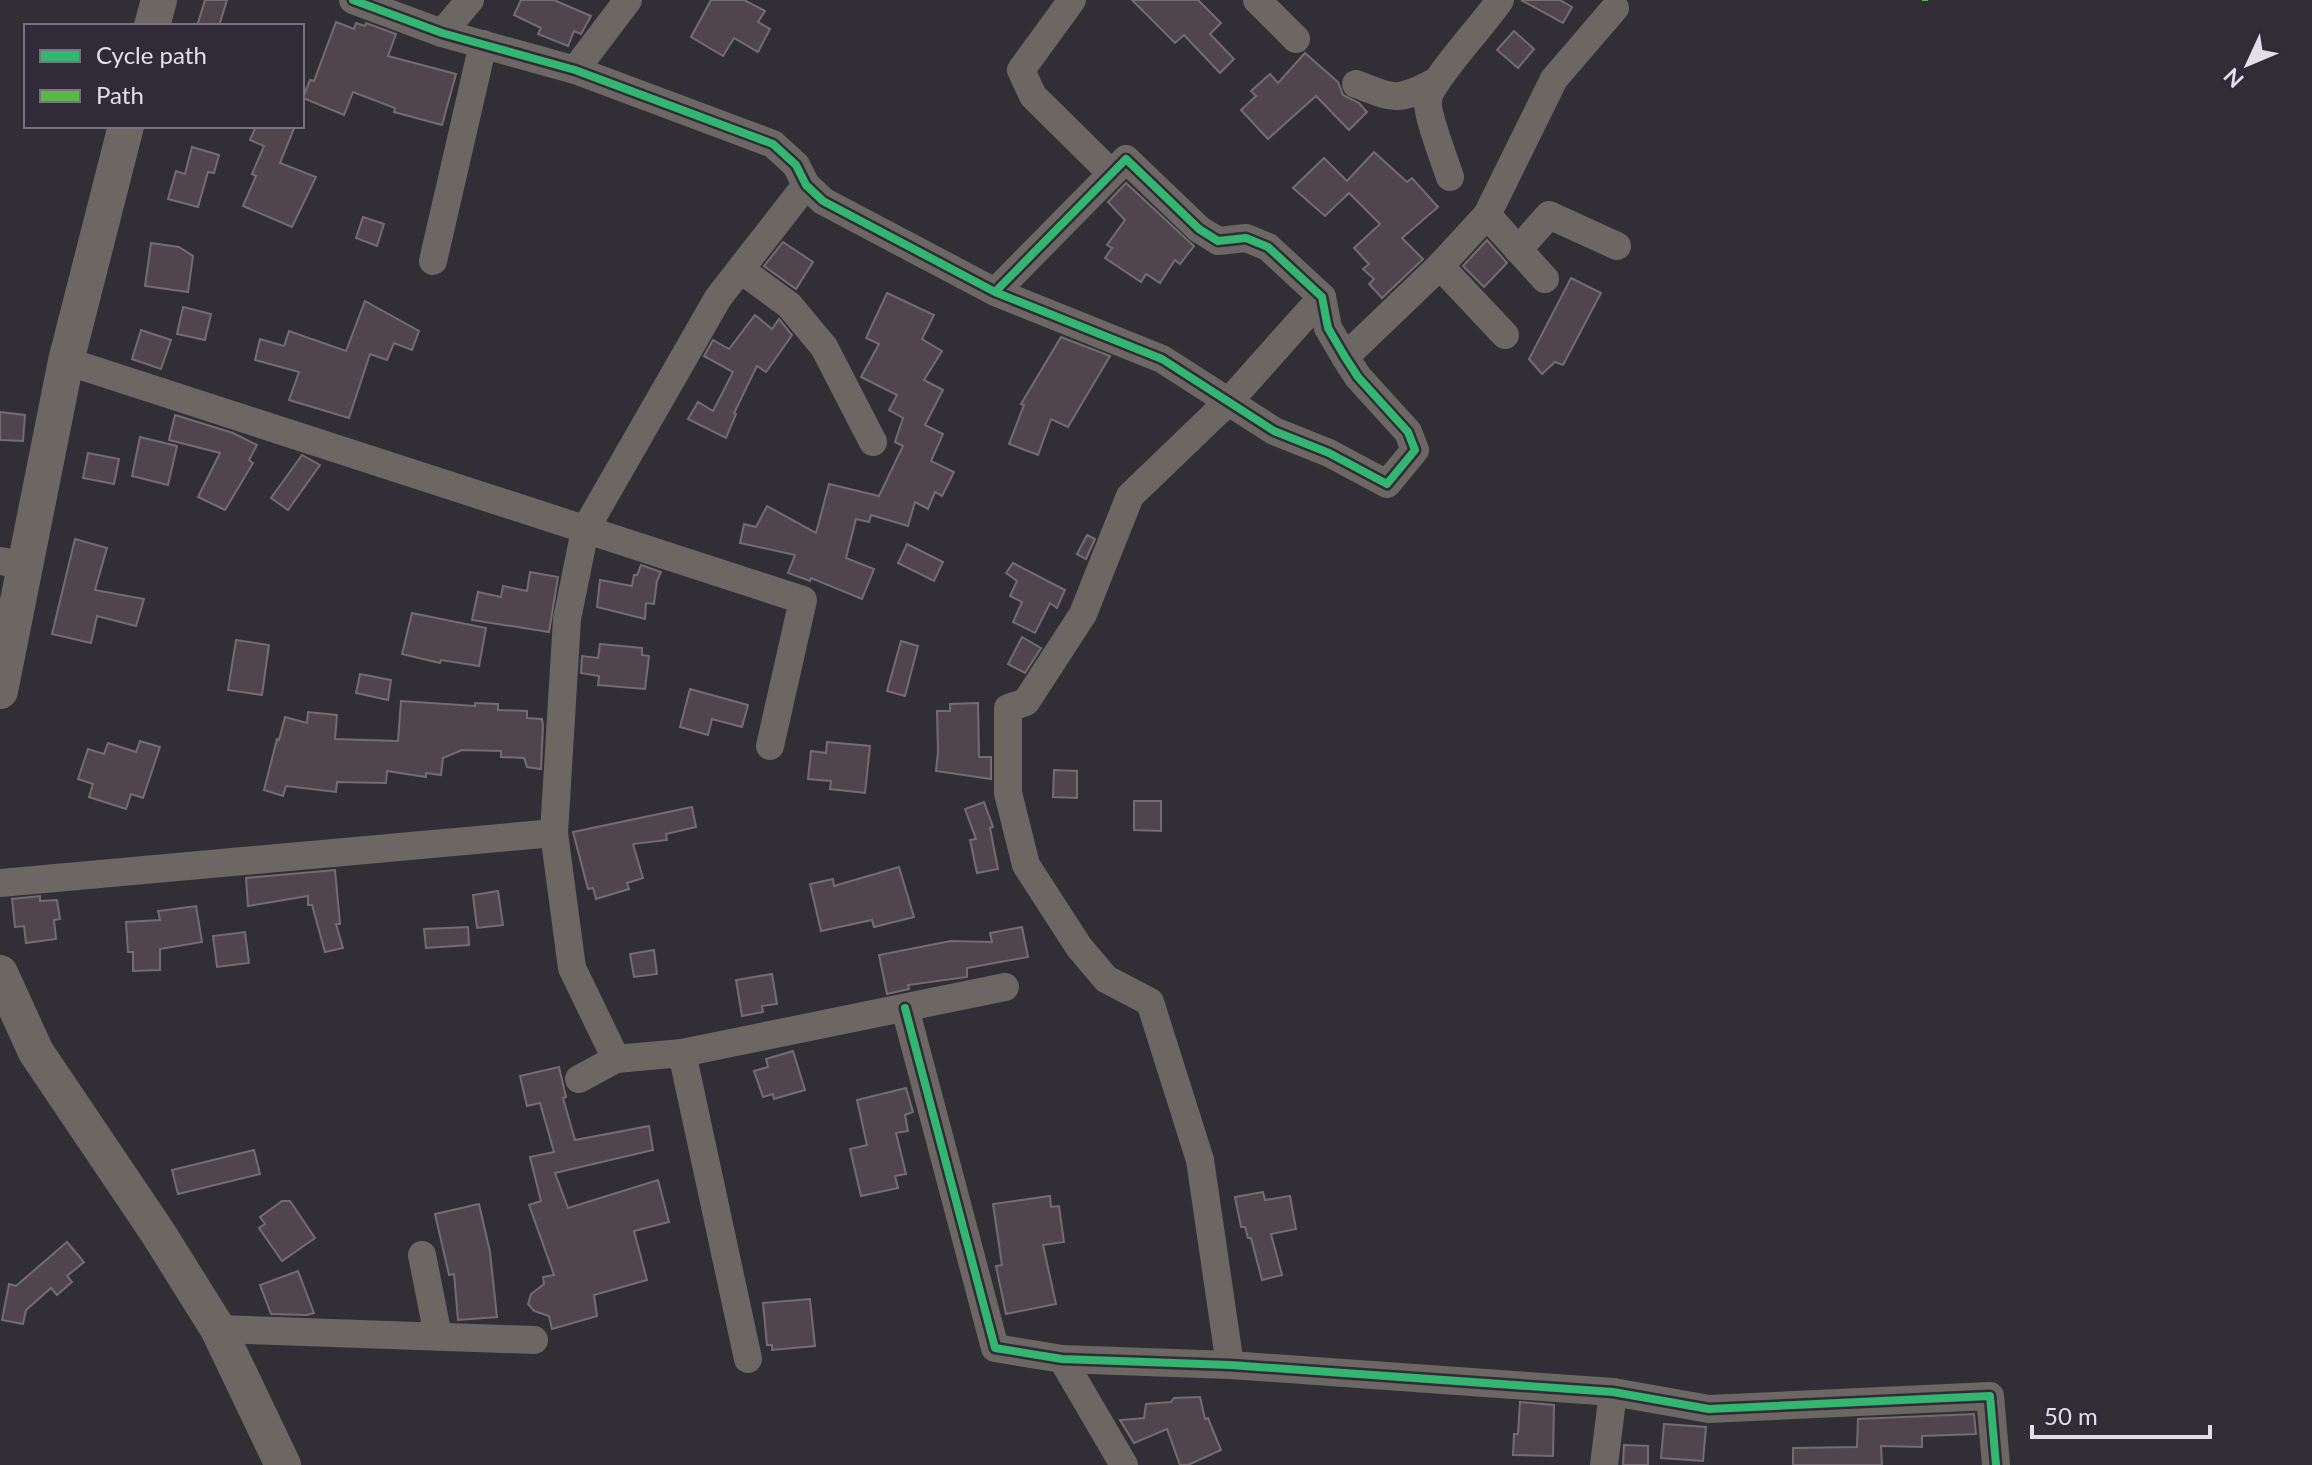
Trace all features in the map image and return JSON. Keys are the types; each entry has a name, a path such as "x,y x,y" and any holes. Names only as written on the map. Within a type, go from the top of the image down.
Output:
{"street":[{"path":"153,24 159,0"},
{"path":"353,0 442,33 575,70 773,144 796,165 806,185 823,201 995,292 1162,359 1274,431 1329,453 1387,484 1415,450 1408,432 1358,377 1345,357 1328,328 1322,297 1268,247 1246,238 1218,241 1199,229 1126,159 995,292"},
{"path":"442,33 470,0"},
{"path":"575,70 628,0"},
{"path":"1072,0 1021,70 1033,96 1111,173"},
{"path":"1257,0 1296,39"},
{"path":"1450,177 1427,101 1435,82 1487,21 1500,0"},
{"path":"1345,357 1440,266 1487,215 1554,79 1615,8"},
{"path":"433,261 483,44"},
{"path":"1356,84 1392,98 1415,93 1435,82"},
{"path":"0,691 13,563 125,128"},
{"path":"616,1059 572,968 554,833 567,619 585,530 718,298 806,185"},
{"path":"1487,215 1545,279"},
{"path":"1518,250 1549,215 1617,246"},
{"path":"1440,266 1505,335"},
{"path":"741,270 789,305 824,347 873,442"},
{"path":"1230,1365 1200,1160 1150,1002 1106,979 1079,947 1026,865 1008,793 1008,708 1026,702 1083,614 1130,496 1228,402 1322,297"},
{"path":"66,361 803,600 770,746"},
{"path":"0,883 554,833"},
{"path":"0,973 36,1052 158,1233 218,1329 283,1465"},
{"path":"579,1079 616,1059 682,1053 1005,987"},
{"path":"905,1008 995,1348 1062,1359 1230,1365 1613,1392 1709,1409 1990,1396 1996,1465"},
{"path":"682,1053 748,1359"},
{"path":"422,1255 438,1336"},
{"path":"218,1329 534,1340"},
{"path":"1062,1359 1124,1465"},
{"path":"1604,1465 1613,1392"}],"building":[{"path":"205,0 227,0 220,24 198,24"},
{"path":"521,0 554,0 591,16 581,34 574,31 568,46 538,34 541,28 514,15"},
{"path":"711,0 744,0 765,11 758,22 770,29 758,52 734,38 723,56 691,37"},
{"path":"1132,0 1198,0 1221,23 1210,34 1234,59 1220,73 1184,35 1175,43"},
{"path":"1521,0 1560,0 1572,7 1563,23"},
{"path":"336,22 354,29 356,23 365,26 366,23 396,34 388,56 456,74 442,125 394,112 395,108 353,92 344,115 304,98 310,80 314,81"},
{"path":"1514,31 1534,49 1518,68 1497,50"},
{"path":"1305,53 1338,82 1343,95 1359,103 1367,112 1349,130 1316,96 1268,139 1241,110 1256,96 1251,91 1270,74 1278,83"},
{"path":"255,128 294,128 280,163 316,177 292,227 243,206 264,146 250,140"},
{"path":"192,147 219,155 214,173 208,172 198,207 168,199 176,171 185,174"},
{"path":"1374,152 1407,182 1412,178 1438,207 1402,238 1423,259 1382,298 1369,284 1374,279 1363,269 1369,264 1354,248 1380,224 1349,193 1325,216 1293,188 1324,158 1347,181"},
{"path":"1126,183 1194,246 1180,264 1175,260 1160,283 1146,274 1141,282 1105,258 1112,248 1107,245 1125,220 1108,202"},
{"path":"363,217 384,224 377,246 356,238"},
{"path":"1487,240 1507,263 1484,287 1463,266"},
{"path":"783,242 813,262 796,289 764,266"},
{"path":"151,243 179,247 193,256 188,292 145,286"},
{"path":"1571,278 1601,293 1563,365 1555,362 1542,374 1529,359"},
{"path":"887,293 934,315 922,339 942,351 924,380 943,390 925,425 943,434 931,461 954,472 942,496 935,492 928,509 915,502 908,526 871,515 869,522 856,519 846,558 874,569 862,599 811,578 810,581 788,573 795,555 740,543 744,524 756,527 767,506 816,533 829,484 879,496 903,446 895,442 903,418 889,410 897,395 861,377 879,344 866,338"},
{"path":"365,301 419,331 412,350 394,343 387,360 370,354 349,418 289,400 299,372 255,360 260,339 284,346 289,331 346,351"},
{"path":"183,307 211,314 205,340 177,334"},
{"path":"755,315 772,329 779,319 792,335 766,372 757,366 734,413 726,438 688,419 698,402 713,411 733,372 704,356 713,340 729,349"},
{"path":"141,330 171,340 161,369 132,359"},
{"path":"1061,337 1110,356 1068,427 1051,419 1038,455 1009,444 1024,405 1021,404"},
{"path":"0,412 25,415 23,441 0,440"},
{"path":"175,415 233,433 257,445 249,460 253,463 225,510 198,497 220,453 169,440"},
{"path":"140,437 177,446 168,485 132,476"},
{"path":"88,453 119,459 114,484 83,478"},
{"path":"302,455 320,465 288,510 271,498"},
{"path":"1087,535 1095,539 1086,559 1077,554"},
{"path":"75,539 107,548 95,590 144,599 136,626 97,616 91,643 52,634"},
{"path":"907,544 943,562 934,581 898,563"},
{"path":"1013,563 1065,590 1057,608 1050,603 1035,633 1013,622 1022,602 1010,596 1017,581 1006,573"},
{"path":"641,565 661,572 654,604 646,603 645,619 597,607 600,580 632,586 634,575 637,575"},
{"path":"530,572 558,577 549,632 472,620 478,592 501,597 503,586 527,591"},
{"path":"412,613 486,628 479,666 441,660 440,663 402,654"},
{"path":"1022,637 1041,648 1025,673 1008,664"},
{"path":"236,640 269,645 262,695 228,690"},
{"path":"901,641 918,646 905,696 887,691"},
{"path":"600,644 642,648 642,655 649,656 645,689 598,685 599,676 581,673 582,656 598,658"},
{"path":"360,674 391,680 388,700 356,693"},
{"path":"690,689 748,705 742,727 712,719 708,735 680,727"},
{"path":"401,701 475,706 475,703 498,704 498,710 527,711 527,718 542,719 541,769 527,767 524,758 501,757 501,751 462,750 443,758 441,775 426,773 426,777 387,771 386,783 337,782 336,792 286,786 283,796 264,790 285,717 307,723 308,712 337,715 335,739 398,741"},
{"path":"978,703 979,757 991,757 991,779 936,771 937,711 950,711 950,704"},
{"path":"140,741 160,747 143,798 131,794 126,809 89,797 93,784 78,779 88,749 104,754 108,743 136,752"},
{"path":"827,742 870,746 865,793 830,789 831,781 808,779 811,751 826,753"},
{"path":"1054,770 1077,771 1077,798 1053,797"},
{"path":"1134,801 1161,801 1161,831 1134,830"},
{"path":"984,802 993,827 990,828 998,869 977,873 970,840 976,839 965,809"},
{"path":"692,807 696,827 666,834 667,840 633,844 643,878 627,883 629,889 596,899 593,888 588,889 573,832"},
{"path":"899,867 914,917 874,927 872,920 821,931 810,884 833,879 834,886"},
{"path":"335,870 340,924 336,924 343,948 325,952 312,905 308,905 308,896 248,906 246,878"},
{"path":"498,891 503,925 477,928 473,895"},
{"path":"40,896 40,901 57,900 60,919 54,920 56,939 26,943 24,926 15,927 12,899"},
{"path":"196,906 202,942 160,949 160,970 133,971 133,952 128,952 126,922 160,920 158,911"},
{"path":"468,927 469,945 426,948 424,929"},
{"path":"1022,927 1028,957 967,968 967,977 908,985 909,989 887,994 879,955 951,941 992,942 990,933"},
{"path":"245,932 249,963 217,967 213,936"},
{"path":"654,950 657,974 634,977 630,954"},
{"path":"772,974 777,1004 762,1006 763,1012 742,1016 736,980"},
{"path":"793,1051 805,1090 774,1099 773,1094 763,1097 754,1071 768,1067 766,1059"},
{"path":"559,1067 566,1097 563,1098 575,1140 649,1126 653,1150 555,1173 568,1208 658,1180 669,1222 634,1231 647,1280 594,1295 597,1316 552,1329 549,1316 534,1311 528,1304 531,1294 544,1284 543,1277 554,1275 529,1205 541,1201 530,1157 554,1152 540,1103 527,1106 520,1076"},
{"path":"906,1088 913,1112 905,1115 908,1131 896,1133 906,1174 895,1176 898,1188 861,1196 850,1149 867,1145 857,1100"},
{"path":"254,1150 260,1174 178,1194 172,1170"},
{"path":"1263,1192 1265,1200 1290,1196 1296,1229 1271,1234 1282,1275 1262,1280 1251,1238 1248,1238 1245,1227 1241,1227 1235,1197"},
{"path":"1050,1196 1051,1207 1059,1206 1064,1242 1043,1245 1056,1304 1006,1314 996,1266 1002,1265 993,1204"},
{"path":"282,1201 290,1201 315,1238 282,1261 259,1228 265,1224 260,1217"},
{"path":"479,1204 490,1252 497,1317 458,1320 454,1274 449,1275 435,1214"},
{"path":"67,1242 84,1262 67,1276 72,1282 57,1295 51,1288 26,1310 23,1324 2,1320 9,1284 16,1286"},
{"path":"298,1271 314,1313 271,1314 260,1285"},
{"path":"810,1299 815,1346 772,1350 772,1345 767,1345 763,1303"},
{"path":"1200,1397 1205,1419 1208,1418 1221,1450 1188,1465 1180,1465 1167,1429 1134,1443 1120,1420 1144,1418 1146,1404"},
{"path":"1520,1402 1554,1405 1553,1456 1513,1455"},
{"path":"1974,1414 1976,1434 1922,1436 1922,1447 1881,1446 1882,1465 1793,1465 1793,1448 1857,1447 1858,1419"},
{"path":"1664,1424 1706,1427 1703,1461 1661,1458"},
{"path":"1624,1445 1648,1446 1648,1465 1623,1465"}],"cycle path":[{"path":"353,0 442,33 575,70 773,144 796,165 806,185 823,201 995,292 1162,359 1274,431 1329,453 1387,484 1415,450 1408,432 1358,377 1345,357 1328,328 1322,297 1268,247 1246,238 1218,241 1199,229 1126,159 995,292"},
{"path":"905,1008 995,1348 1062,1359 1230,1365 1613,1392 1709,1409 1990,1396 1996,1465"}]}
